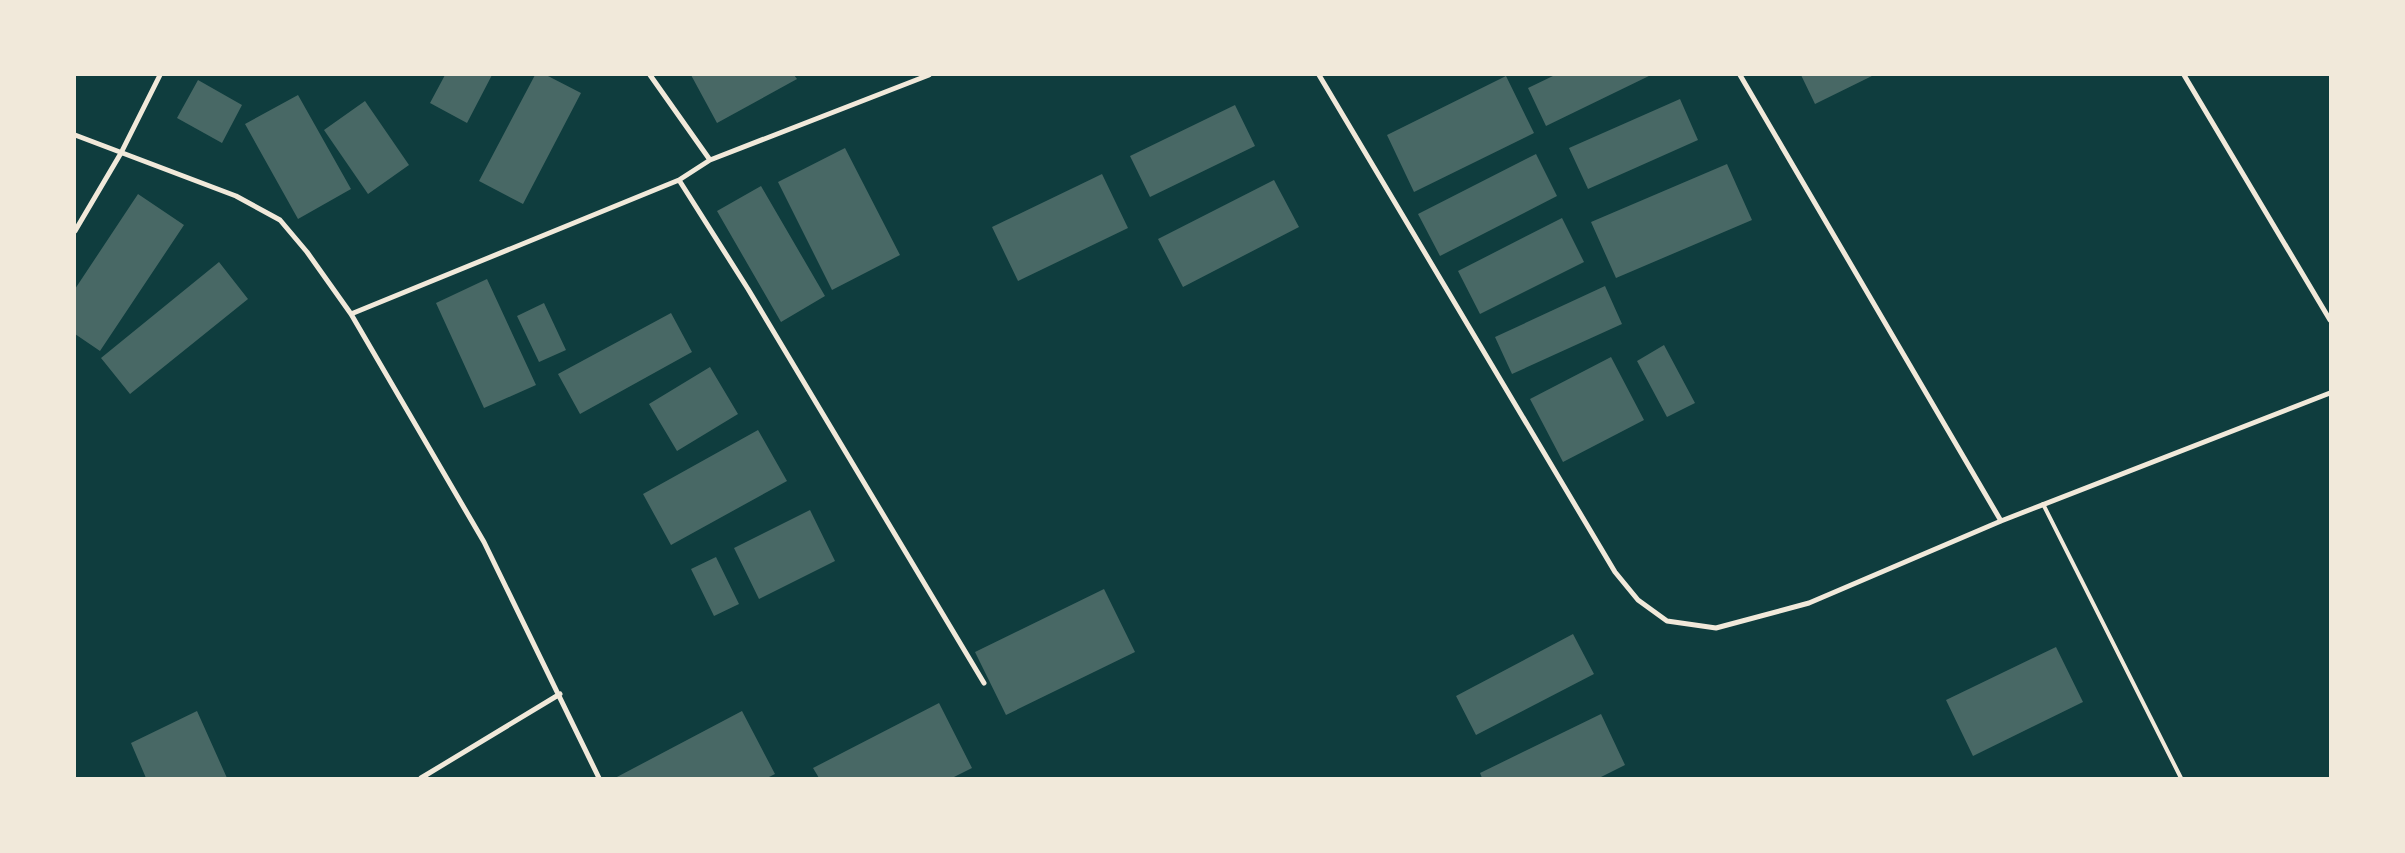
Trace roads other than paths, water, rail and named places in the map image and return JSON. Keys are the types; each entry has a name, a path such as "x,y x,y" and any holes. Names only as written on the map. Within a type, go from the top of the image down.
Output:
{"street":[{"path":"75,231 121,153 160,75"},
{"path":"650,75 710,160"},
{"path":"351,314 679,180 710,160 929,75"},
{"path":"1320,75 1615,572 1638,600 1667,622 1716,628 1809,602 2000,520 2330,394"},
{"path":"1740,75 2000,520"},
{"path":"2184,75 2330,320"},
{"path":"75,135 236,196 280,220 307,252 351,314 484,542 560,694 599,778"},
{"path":"679,180 748,290 984,683"},
{"path":"421,778 560,694"}],"lane":[{"path":"2043,504 2181,778"}]}
